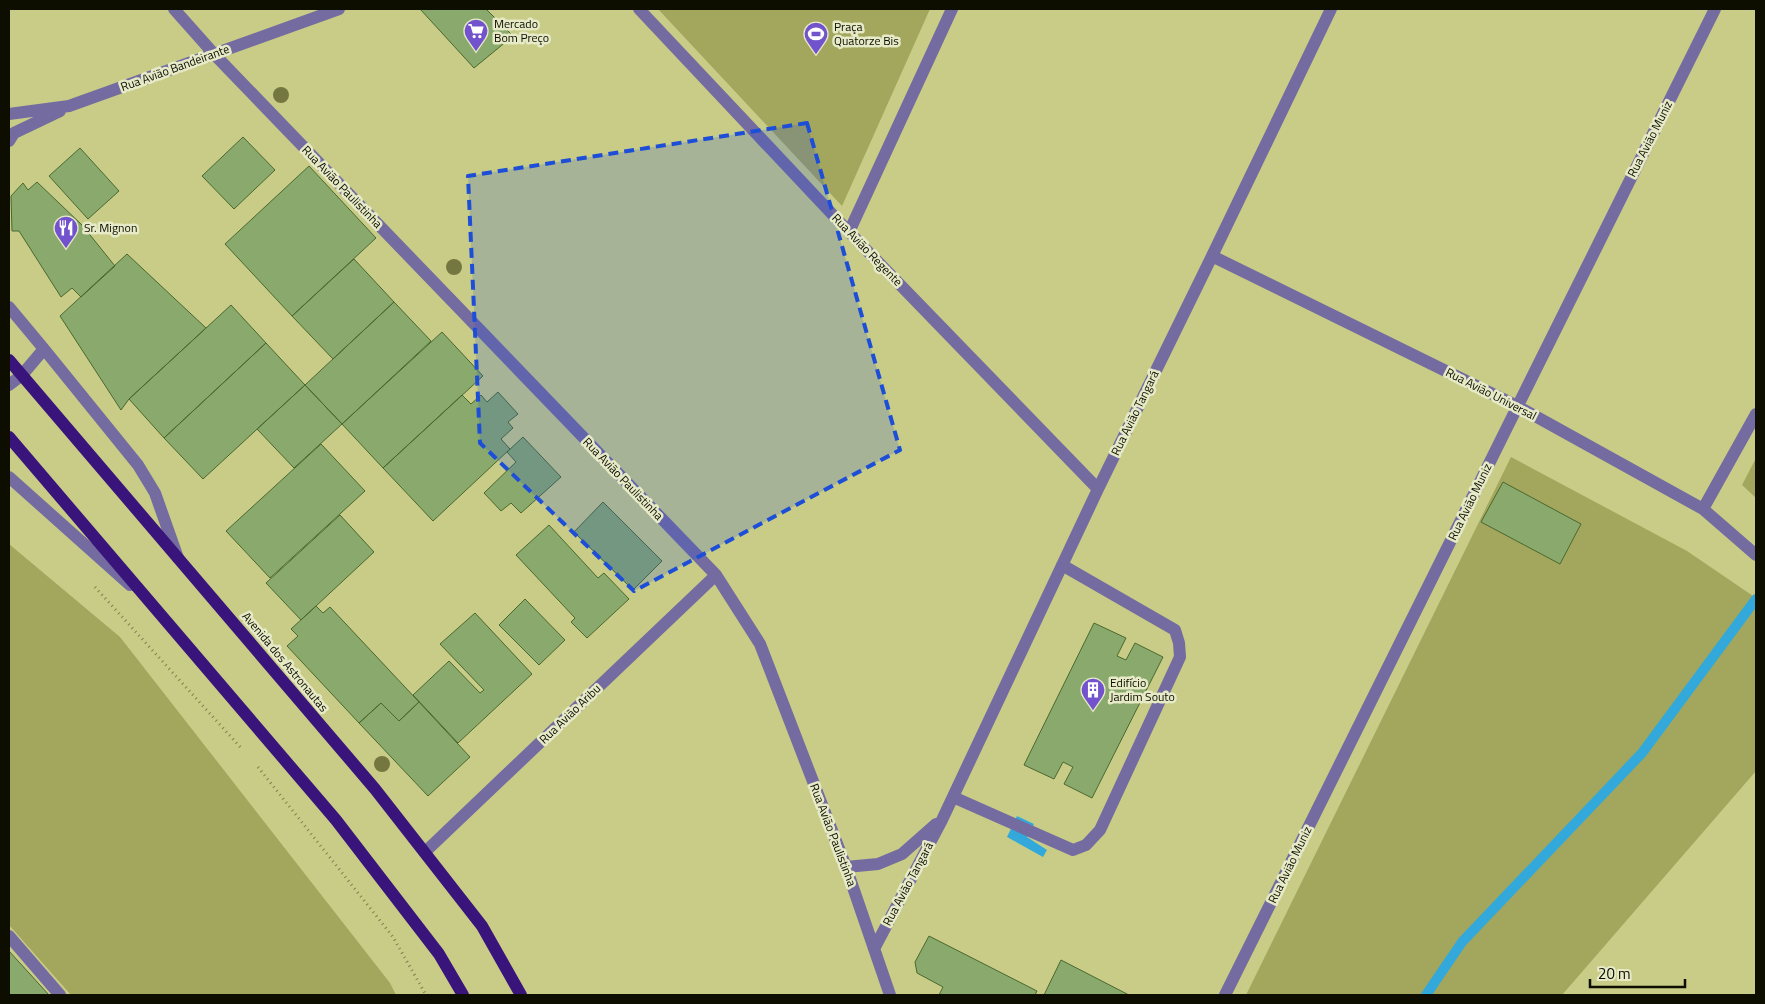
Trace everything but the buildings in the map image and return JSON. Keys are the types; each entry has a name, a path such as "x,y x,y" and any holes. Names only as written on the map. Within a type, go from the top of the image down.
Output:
{"main road":[{"name":"Avenida dos Astronautas","path":"9,360 375,789 482,926 521,995"},
{"path":"9,437 336,820 439,954 463,995"}],"street":[{"name":"Rua Avião Paulistinha","path":"174,9 214,54 716,576 760,644 846,867 890,995"},
{"name":"Rua Avião Bandeirante","path":"9,114 69,106 339,9"},
{"name":"Rua Avião Regente","path":"639,9 849,232 1098,488"},
{"path":"849,232 952,9"},
{"name":"Rua Avião Tangará","path":"874,949 942,820 1098,488 1331,9"},
{"name":"Rua Avião Muniz","path":"1225,995 1715,9"},
{"path":"9,140 14,134 69,106"},
{"name":"Rua Avião Universal","path":"1212,256 1517,406 1703,509 1756,555"},
{"path":"9,308 138,465 155,493 178,558"},
{"path":"9,385 22,375 44,349"},
{"path":"1703,509 1756,414"},
{"path":"9,477 150,602"},
{"path":"953,797 1073,850 1086,845 1100,830 1180,657 1179,643 1175,630 1062,565"},
{"name":"Rua Avião Aribu","path":"425,852 716,576"},
{"name":"Rua Avião Tangará","path":"846,867 878,864 902,854 942,820"},
{"path":"9,936 60,995"}],"path":[{"path":"94,586 244,751"},
{"path":"257,766 393,937 426,995"}],"highlighted area":[{"path":"807,123 900,450 634,591 480,443 468,176"}],"green space":[{"path":"658,9 930,9 842,206"},
{"path":"1511,457 1687,551 1756,598 1756,771 1562,995 1246,995"},
{"path":"1756,458 1756,498 1742,485"},
{"path":"9,544 120,637 390,983 396,995 71,995 9,925"}],"water":[{"path":"1017,816 1034,824 1027,837 1047,850 1043,857 1007,837"}],"waterway":[{"path":"1426,995 1462,942 1642,753 1756,599"}],"place":[{"name":"Mercado Bom Preço","path":"476,52"},
{"name":"Praça Quatorze Bis","path":"816,55"},
{"name":"Sr. Mignon","path":"66,249"},
{"name":"Edifício Jardim Souto","path":"1093,711"}]}
